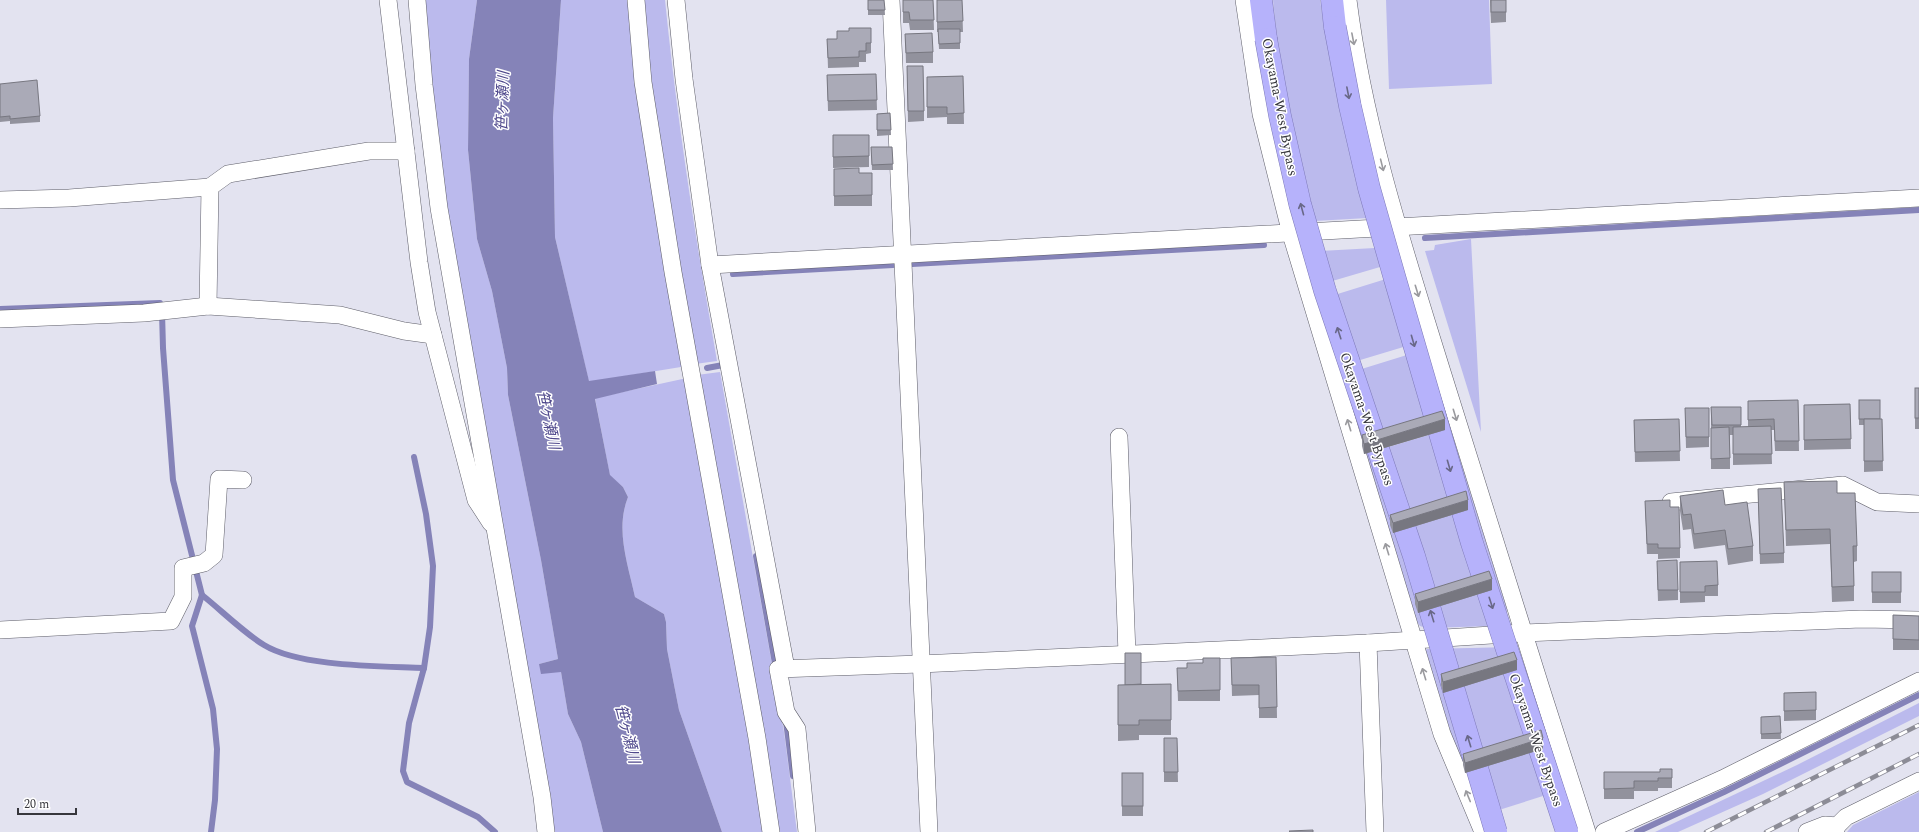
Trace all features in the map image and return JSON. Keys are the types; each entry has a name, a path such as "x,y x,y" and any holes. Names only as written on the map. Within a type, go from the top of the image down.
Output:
{"highway":[{"name":"Okayama-West Bypass","path":"1260,0 1280,116 1300,204 1325,291 1414,556 1496,832"},
{"name":"Okayama-West Bypass","path":"1332,0 1335,27 1350,106 1364,165 1395,279 1472,543 1567,832"}],"street":[{"path":"388,0 419,262 433,335 476,500 495,530"},
{"path":"417,0 424,85 439,208 542,796 546,832"},
{"path":"636,0 642,82 671,257 757,738 770,832"},
{"path":"676,0 684,79 710,265 786,668"},
{"path":"891,0 920,664 929,832"},
{"path":"1244,0 1260,114 1291,234 1442,734 1482,832"},
{"path":"1348,0 1366,100 1397,228 1522,633 1587,832"},
{"path":"0,200 69,198 210,187 228,174 369,151 406,151"},
{"path":"208,306 210,187"},
{"path":"710,265 1919,198"},
{"path":"0,319 144,313 208,306 340,315 404,331 433,335"},
{"path":"1119,437 1127,654"},
{"path":"0,630 172,621 183,597 183,568 204,563 214,555 219,479 243,480"},
{"path":"1671,502 1843,485 1877,502 1919,504"},
{"path":"807,832 797,729 786,712 778,668 920,664 1368,643 1522,633 1861,619 1919,620"},
{"path":"1368,643 1375,832"},
{"path":"1604,832 1722,779 1919,681"},
{"path":"1807,832 1825,825 1836,829 1846,817 1919,780"}],"shaded area":[{"path":"422,0 477,0 469,59 468,150 477,239 492,291 507,368 508,395 541,560 558,659 539,664 561,672 568,714 581,742 603,832 553,832 445,207"},
{"path":"561,0 632,0 687,366 589,382 555,237 553,118"},
{"path":"641,0 665,0 675,91 717,361 695,364 677,272"},
{"path":"1273,0 1320,0 1325,32 1345,30 1385,217 1297,222 1257,44 1277,39"},
{"path":"1386,0 1489,0 1492,84 1389,89"},
{"path":"1471,239 1481,432 1425,251 1434,250 1435,245"},
{"path":"1393,247 1397,262 1312,287 1302,252"},
{"path":"1402,274 1507,609 1506,615 1493,626 1426,628 1420,626 1413,617 1315,301","holes":["1420,342 1423,350 1339,376 1337,367","1442,422 1445,430 1365,454"]},
{"path":"720,372 784,732 797,832 775,832 697,375"},
{"path":"687,378 766,832 722,832 679,710 667,649 666,622 664,614 635,597 626,560 623,534 624,509 628,497 623,487 610,476 595,398"},
{"path":"1517,648 1520,652 1565,789 1480,816 1451,740 1424,651 1427,649"},
{"path":"1919,703 1919,716 1763,794 1678,832 1655,832 1797,765"},
{"path":"1919,792 1919,832 1847,832 1853,825"}],"water":[{"name":"笹ヶ瀬川","path":"477,0 561,0 553,118 555,237 589,381 655,371 657,384 595,399 610,475 623,487 628,497 624,509 623,534 626,560 635,597 664,614 666,622 667,649 679,710 722,832 603,832 581,742 568,714 561,672 541,674 539,664 558,659 541,560 508,395 507,368 492,291 477,239 468,150 469,59"}],"building":[{"path":"868,0 884,0 885,10 868,10"},
{"path":"903,0 933,0 934,20 910,20 909,12 903,12"},
{"path":"937,0 962,0 963,21 937,22"},
{"path":"1491,0 1506,0 1506,12 1491,12"},
{"path":"849,28 871,28 871,43 866,43 866,51 859,51 859,57 828,58 827,39 837,39 837,31 849,31"},
{"path":"938,29 960,29 960,43 939,44"},
{"path":"932,33 933,52 906,53 905,34"},
{"path":"907,66 923,66 924,111 908,111"},
{"path":"876,74 877,100 828,101 827,75"},
{"path":"963,76 964,113 947,114 947,107 927,107 927,77"},
{"path":"37,80 40,116 10,119 10,116 0,117 0,84"},
{"path":"890,113 891,130 877,130 877,114"},
{"path":"833,135 869,135 869,156 833,157"},
{"path":"871,147 892,147 893,164 872,165"},
{"path":"859,168 859,173 872,173 872,195 834,196 834,169"},
{"path":"1915,388 1919,388 1919,418 1915,418"},
{"path":"1798,400 1799,441 1775,441 1774,419 1748,420 1748,401"},
{"path":"1859,400 1880,400 1880,419 1859,419"},
{"path":"1850,404 1851,439 1804,440 1804,405"},
{"path":"1711,407 1741,407 1741,425 1712,425"},
{"path":"1685,408 1709,408 1709,437 1686,437"},
{"path":"1442,411 1445,419 1364,444 1362,435"},
{"path":"1679,419 1680,451 1635,452 1634,420"},
{"path":"1864,419 1882,419 1883,461 1864,461"},
{"path":"1771,426 1772,454 1733,454 1733,427"},
{"path":"1729,427 1730,458 1711,459 1711,428"},
{"path":"1837,481 1837,493 1855,493 1857,546 1853,546 1854,586 1832,587 1830,529 1786,530 1784,482"},
{"path":"1781,488 1784,553 1760,554 1758,489"},
{"path":"1723,490 1725,505 1747,502 1753,546 1728,549 1725,530 1694,534 1691,514 1683,515 1680,496"},
{"path":"1466,491 1468,500 1393,523 1390,515"},
{"path":"1670,500 1670,507 1679,507 1680,548 1658,548 1658,544 1647,544 1645,501"},
{"path":"1677,560 1678,590 1658,590 1657,561"},
{"path":"1717,561 1718,585 1705,586 1705,592 1680,592 1680,562"},
{"path":"1489,571 1492,579 1418,602 1415,594"},
{"path":"1872,572 1901,572 1901,592 1872,592"},
{"path":"1893,615 1919,616 1919,640 1893,639"},
{"path":"1514,652 1517,660 1443,682 1441,674"},
{"path":"1125,653 1141,653 1141,684 1125,685"},
{"path":"1276,657 1277,707 1259,708 1259,685 1232,685 1231,658"},
{"path":"1203,658 1220,658 1220,690 1178,691 1177,668 1187,668 1187,663 1203,663"},
{"path":"1171,684 1171,720 1139,720 1139,725 1118,725 1118,685"},
{"path":"1816,692 1816,710 1784,711 1784,693"},
{"path":"1780,716 1781,733 1761,734 1761,717"},
{"path":"1541,730 1543,738 1465,763 1463,754"},
{"path":"1164,738 1177,738 1178,772 1164,772"},
{"path":"1660,769 1672,769 1672,778 1658,778 1658,781 1634,781 1634,788 1604,789 1604,772 1660,772"},
{"path":"1122,773 1143,773 1143,806 1122,806"},
{"path":"1313,830 1313,832 1289,831"}],"waterway":[{"path":"1425,238 1919,210"},
{"path":"912,264 1264,245"},
{"path":"733,274 893,265"},
{"path":"0,309 160,303"},
{"path":"162,312 163,348 173,480 202,595 192,626 213,709 217,749 215,800 211,832"},
{"path":"707,368 723,365 723,361"},
{"path":"414,457 426,514 433,566 430,627 424,668 409,723 403,771 407,782 478,817 495,832"},
{"path":"756,556 776,669"},
{"path":"202,595 256,640 279,652 298,658 341,664 424,668"},
{"path":"1637,832 1724,792 1919,695"},
{"path":"786,721 793,776"}],"railway":[{"path":"1706,832 1919,725"},
{"path":"1766,832 1919,754"}]}
